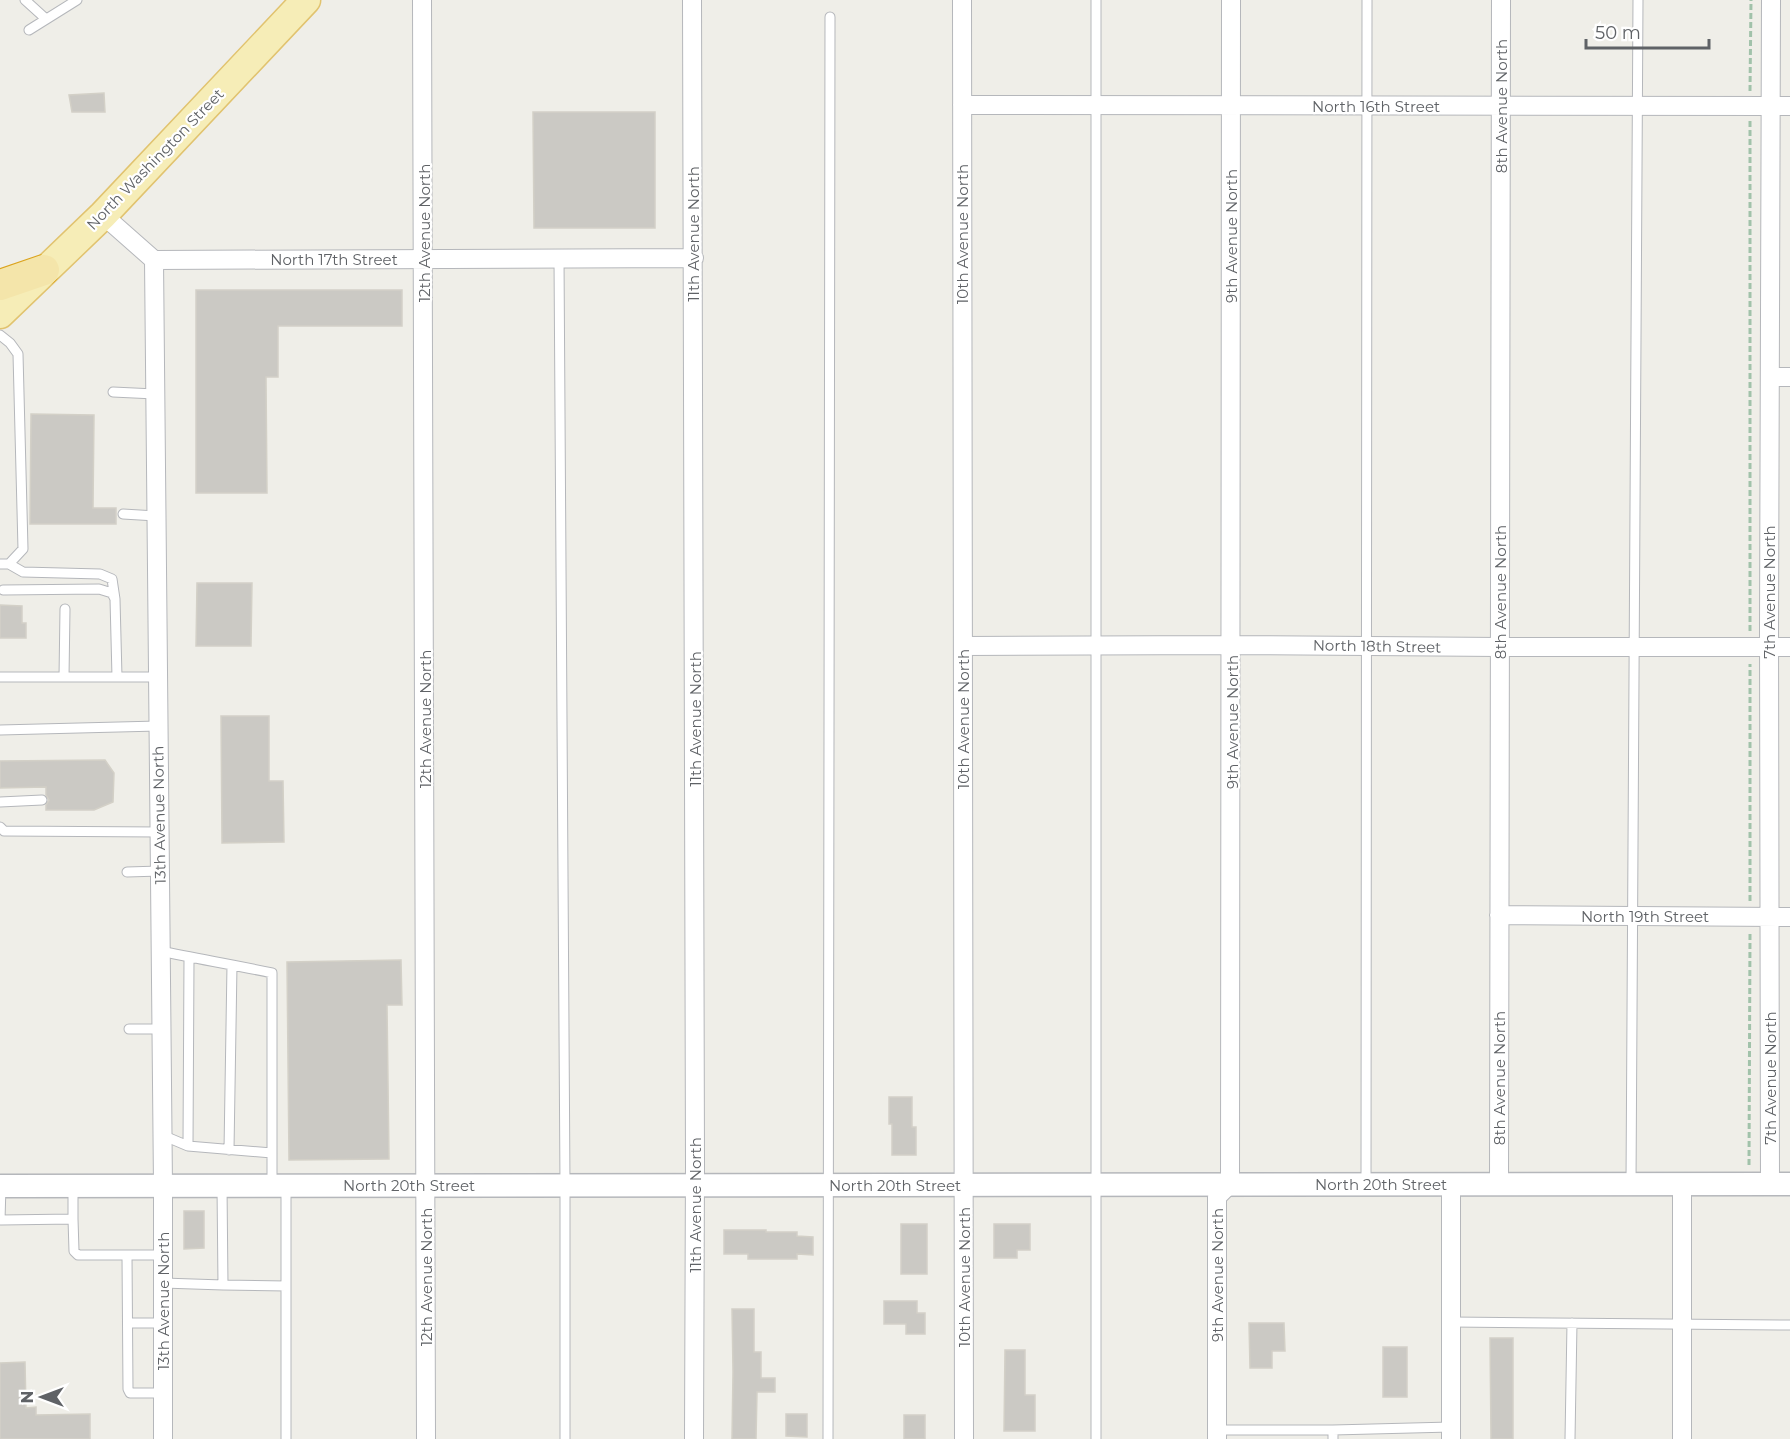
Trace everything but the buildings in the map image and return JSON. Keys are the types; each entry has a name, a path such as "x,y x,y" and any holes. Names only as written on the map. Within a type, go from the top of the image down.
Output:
{"highway":[{"path":"0,285 44,270"}],"main road":[{"name":"North Washington Street","path":"0,314 103,215 306,0"}],"street":[{"name":"12th Avenue North","path":"422,0 426,1439"},
{"name":"11th Avenue North","path":"692,0 694,1439"},
{"name":"10th Avenue North","path":"962,0 964,1439"},
{"name":"9th Avenue North","path":"1217,1435 1217,1197 1230,1184 1231,0"},
{"name":"8th Avenue North","path":"1499,1184 1501,0"},
{"name":"7th Avenue North","path":"1770,0 1770,1184"},
{"name":"North 16th Street","path":"962,105 1790,106"},
{"path":"103,215 154,260"},
{"name":"North 17th Street","path":"154,260 694,258"},
{"name":"13th Avenue North","path":"154,260 163,1439"},
{"path":"1771,377 1790,377"},
{"name":"North 18th Street","path":"963,646 1790,647"},
{"name":"North 19th Street","path":"1499,915 1790,916"},
{"path":"1451,1433 1452,1184"},
{"path":"1682,1184 1682,1439"},
{"name":"North 20th Street","path":"0,1186 1770,1184"}],"lane":[{"path":"26,0 46,19"},
{"path":"29,30 77,0"},
{"path":"1096,0 1096,1439"},
{"path":"1366,1184 1367,0"},
{"path":"1631,1184 1638,0"},
{"path":"828,1439 830,17"},
{"path":"559,258 565,1439"},
{"path":"0,335 18,354 20,396 23,549 5,564 23,572 100,574 112,579 115,599 117,677"},
{"path":"113,392 155,394"},
{"path":"123,514 156,516"},
{"path":"3,590 99,589 112,593 115,599"},
{"path":"64,609 64,677"},
{"path":"0,677 158,677"},
{"path":"0,730 158,726"},
{"path":"0,802 42,800"},
{"path":"0,827 4,831 159,832"},
{"path":"127,872 159,871"},
{"path":"160,951 272,973 272,1153 279,1185 286,1286 286,1439"},
{"path":"188,1146 189,958"},
{"path":"229,1150 232,965"},
{"path":"129,1029 161,1029"},
{"path":"162,1135 188,1146 272,1153"},
{"path":"0,1186 0,1220 73,1220"},
{"path":"73,1186 74,1251 78,1255 162,1255"},
{"path":"222,1186 223,1285"},
{"path":"127,1256 128,1389 130,1393 163,1392"},
{"path":"163,1283 286,1286"},
{"path":"1451,1322 1790,1325"},
{"path":"128,1323 163,1323"},
{"path":"1570,1439 1572,1323"},
{"path":"1217,1435 1451,1433"}],"path":[{"path":"1750,0 1750,916 1770,1184"}]}
